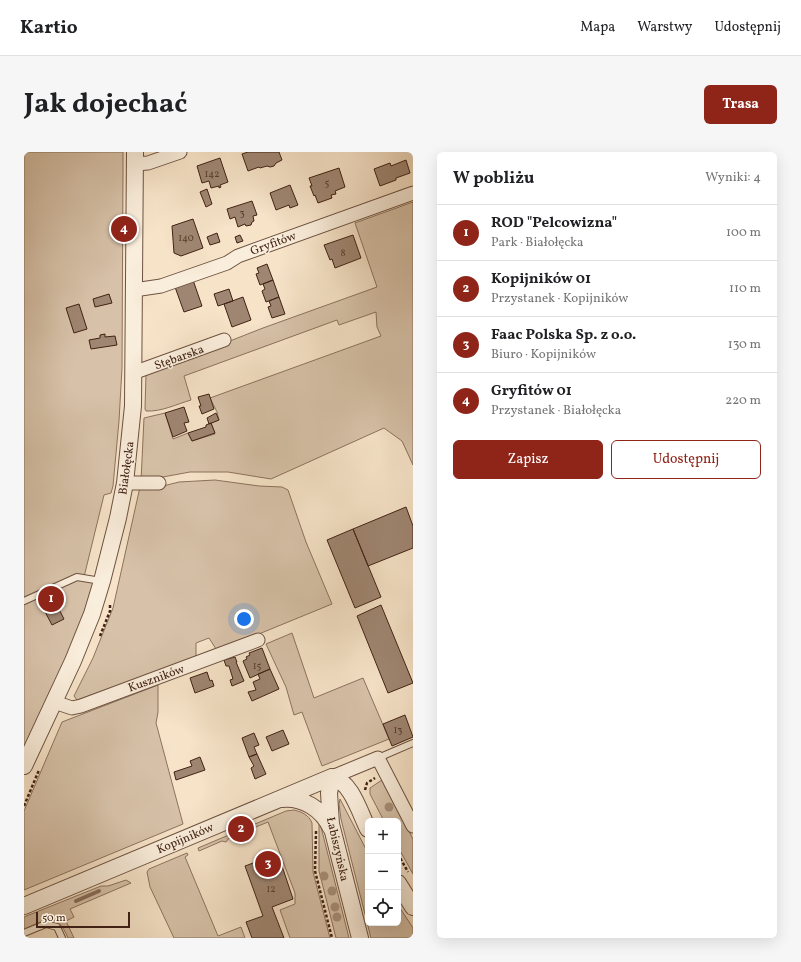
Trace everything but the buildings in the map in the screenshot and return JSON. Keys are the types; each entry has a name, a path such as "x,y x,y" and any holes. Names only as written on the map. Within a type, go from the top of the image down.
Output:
{"street":[{"path":"135,158 148,163 180,152"},
{"name":"Białołęcka","path":"24,766 83,636 102,582 118,518 125,482 133,406 135,158"},
{"name":"Gryfitów","path":"134,290 147,289 168,283 227,263 238,256 413,194"},
{"name":"Stębarska","path":"133,373 224,340"},
{"path":"125,482 149,484 159,483"},
{"name":"Kuszników","path":"54,702 72,708 81,706 258,640"},
{"path":"378,758 413,826"},
{"name":"Kopijników","path":"24,906 378,758"},
{"path":"358,766 351,779 350,787 359,794 365,818"},
{"path":"332,777 344,783 359,794"},
{"name":"Łabiszyńska","path":"332,777 329,793 330,816 360,938"},
{"path":"279,799 292,799 312,806 326,818 333,833"},
{"path":"404,879 413,907"}],"lane":[{"path":"24,601 77,577 102,582"},
{"name":"Kopijników","path":"378,758 413,743"},
{"path":"24,933 46,924 57,927 62,938"}],"path":[{"path":"359,794 365,788 366,783 379,776"},
{"path":"315,824 315,872 332,938"},
{"path":"401,866 404,879"}],"shaded area":[{"path":"24,152 123,152 123,169 122,368 113,486 111,493 104,495 84,577 95,580 88,602 62,666 24,750"},
{"path":"413,202 413,465 402,441 384,428 271,479 228,472 190,472 141,481 144,418 165,413 173,439 188,433 192,441 215,434 211,423 219,420 210,398 381,336 377,327 376,312 339,325 337,320 184,376 191,400 163,409 146,411 145,409 146,374 263,328 377,287 355,223"},
{"path":"215,480 259,486 282,487 288,490 306,542 332,604 232,645 216,649 209,638 196,643 196,655 193,659 77,700 74,696 93,658 113,608 140,487 151,489 179,482"},
{"path":"292,633 314,698 363,678 389,739 322,766 302,712 294,715 286,687 266,644"},
{"path":"158,685 158,712 156,723 183,824 24,890 24,811 62,722"},
{"path":"382,780 413,839 413,874 401,852 401,818 382,818 370,794 370,788"},
{"path":"340,799 365,847 365,914 341,819 339,804"},
{"path":"294,810 305,814 312,823 313,872 330,938 290,938 280,910 295,904 295,893 268,822 229,838 226,842 222,841 199,851 198,848 286,811"},
{"path":"319,822 349,938 336,938 319,871"},
{"path":"187,853 188,855 185,857 218,936 241,927 245,938 174,938 150,887 147,872 149,869"},
{"path":"126,880 131,883 70,909 74,917 66,921 74,938 68,938 60,924 50,920 24,929 24,917 101,886 108,886"},
{"path":"401,910 413,928 413,938 371,938 368,926 401,926"}],"waterway":[{"path":"76,901 99,891"}],"place":[{"name":"Gryfitów 01","path":"124,229"},
{"name":"ROD \"Pelcowizna\"","path":"51,599"},
{"name":"Kopijników 01","path":"241,829"},
{"name":"Faac Polska Sp. z o.o.","path":"268,864"}]}
